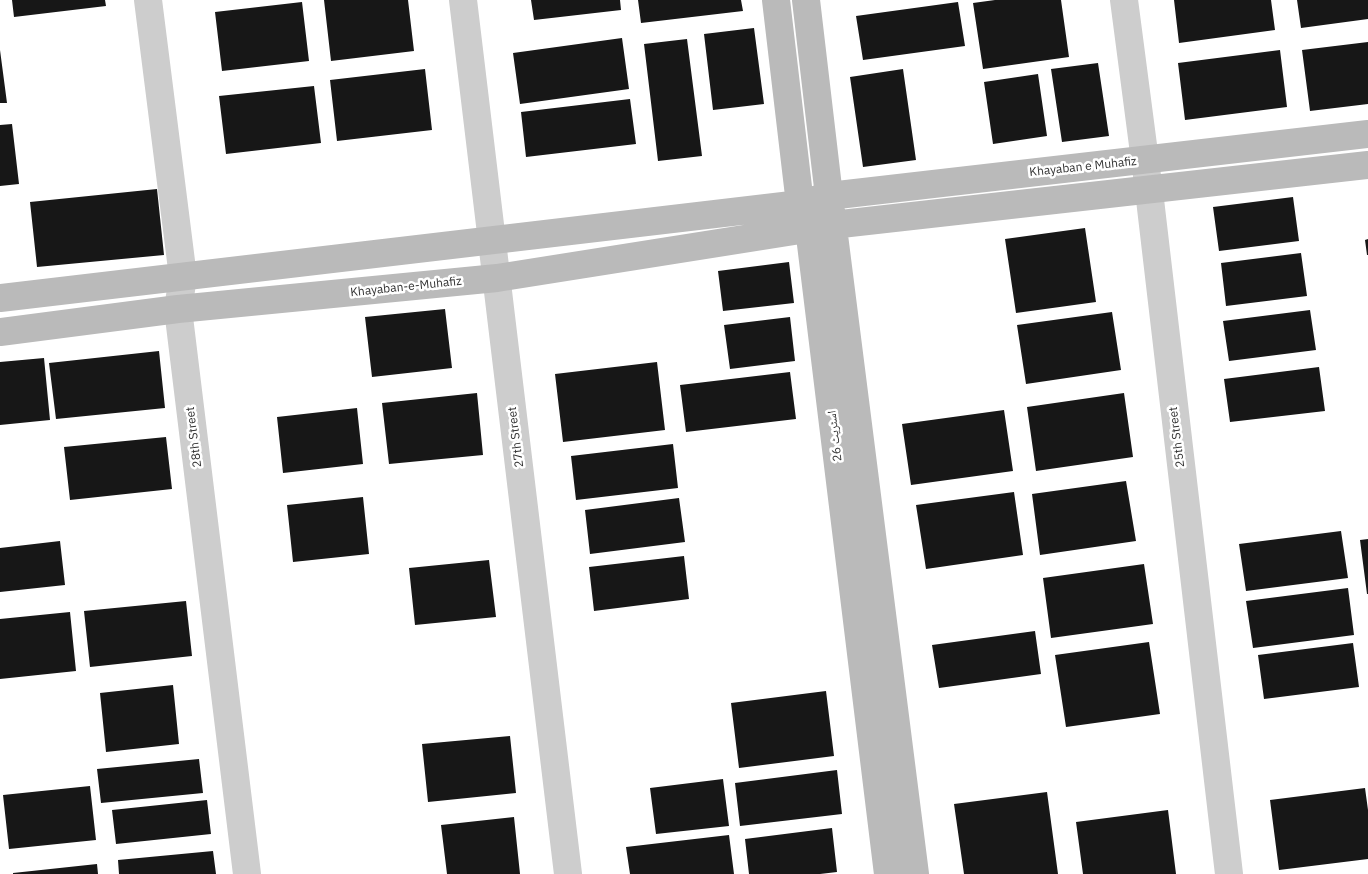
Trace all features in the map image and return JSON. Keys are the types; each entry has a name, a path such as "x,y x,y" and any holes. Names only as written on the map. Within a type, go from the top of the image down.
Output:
{"street":[{"name":"28th Street","path":"148,0 183,277 178,308 247,874"},
{"name":"27th Street","path":"463,0 568,874"},
{"name":"اسٹریٹ 26","path":"776,0 814,219 915,874"},
{"name":"اسٹریٹ 26","path":"806,0 829,196 814,219 888,874"},
{"name":"25th Street","path":"1124,0 1145,161 1229,874"},
{"name":"Khayaban e Muhafiz","path":"829,196 1368,134"},
{"path":"0,298 493,240 814,219 1148,191 1368,165"},
{"name":"Khayaban-e-Muhafiz","path":"0,332 178,308 497,278 814,219"}],"building":[{"path":"12,0 105,0 106,6 14,17"},
{"path":"324,0 408,0 414,51 331,61"},
{"path":"531,0 620,0 621,10 534,20"},
{"path":"638,0 741,0 743,11 641,23"},
{"path":"995,0 1061,0 1069,57 983,69 973,3"},
{"path":"1174,0 1271,0 1275,30 1179,43"},
{"path":"1297,0 1368,0 1368,19 1301,28"},
{"path":"302,2 309,61 222,71 215,12"},
{"path":"958,2 965,46 863,60 856,16"},
{"path":"754,28 764,104 713,110 704,34"},
{"path":"622,38 629,89 520,104 513,53"},
{"path":"687,39 702,156 658,161 644,44"},
{"path":"1368,42 1368,104 1310,111 1302,50"},
{"path":"0,50 7,103 0,103"},
{"path":"1280,50 1287,107 1185,120 1178,63"},
{"path":"1098,63 1109,136 1062,142 1051,69"},
{"path":"425,69 432,130 337,141 330,80"},
{"path":"903,69 916,160 863,167 850,77"},
{"path":"1038,74 1047,136 993,144 984,82"},
{"path":"314,86 321,143 226,154 219,96"},
{"path":"630,99 636,144 526,157 521,112"},
{"path":"12,124 19,184 0,186 0,125"},
{"path":"157,189 164,255 37,267 30,202"},
{"path":"1293,197 1299,241 1219,251 1213,207"},
{"path":"1085,228 1096,302 1016,313 1005,239"},
{"path":"1368,239 1368,255 1367,255 1365,240"},
{"path":"1301,253 1307,296 1226,306 1221,263"},
{"path":"789,262 794,303 723,311 718,271"},
{"path":"445,309 452,368 372,377 365,317"},
{"path":"1310,310 1316,350 1229,361 1223,321"},
{"path":"1112,312 1121,370 1026,384 1017,325"},
{"path":"790,317 795,361 730,369 724,325"},
{"path":"159,351 165,408 56,419 49,363"},
{"path":"44,358 50,420 0,425 0,362"},
{"path":"657,362 665,430 563,442 555,374"},
{"path":"1319,367 1325,411 1230,422 1224,379"},
{"path":"790,372 796,419 686,432 680,385"},
{"path":"477,393 483,455 389,464 382,403"},
{"path":"1124,393 1133,457 1036,471 1027,407"},
{"path":"357,408 363,464 283,473 277,417"},
{"path":"1004,410 1013,471 911,485 902,424"},
{"path":"166,437 172,489 70,500 64,447"},
{"path":"673,444 678,488 576,500 571,456"},
{"path":"1126,481 1136,541 1040,555 1032,494"},
{"path":"1014,492 1023,555 926,569 916,505"},
{"path":"363,497 369,554 293,562 287,505"},
{"path":"679,498 685,542 590,554 585,510"},
{"path":"1341,531 1348,578 1246,591 1239,544"},
{"path":"1368,539 1368,594 1367,594 1360,540"},
{"path":"60,541 65,585 0,592 0,548"},
{"path":"684,556 689,599 594,611 589,567"},
{"path":"489,560 496,617 415,625 409,568"},
{"path":"1144,564 1153,624 1051,638 1043,578"},
{"path":"1348,588 1354,635 1253,648 1246,601"},
{"path":"186,601 192,656 90,667 84,611"},
{"path":"70,612 76,671 0,679 0,619"},
{"path":"1035,631 1041,674 939,688 932,645"},
{"path":"1149,642 1160,714 1066,727 1055,655"},
{"path":"1353,643 1359,687 1264,699 1258,655"},
{"path":"173,685 179,744 106,752 100,693"},
{"path":"826,691 834,756 739,768 731,703"},
{"path":"510,736 516,793 428,802 422,744"},
{"path":"199,759 203,793 101,803 97,769"},
{"path":"837,770 842,814 740,826 735,783"},
{"path":"723,779 729,826 656,834 650,788"},
{"path":"90,786 96,840 9,849 3,795"},
{"path":"1365,788 1368,810 1368,859 1279,870 1270,800"},
{"path":"1047,792 1058,874 964,874 954,804"},
{"path":"207,800 211,834 116,844 112,810"},
{"path":"1168,810 1176,874 1083,874 1076,822"},
{"path":"514,817 520,874 447,874 441,825"},
{"path":"832,828 837,872 820,874 749,874 745,839"},
{"path":"729,835 734,874 630,874 626,847"},
{"path":"213,851 216,874 119,874 118,860"},
{"path":"97,864 98,874 13,874 13,873"}]}
